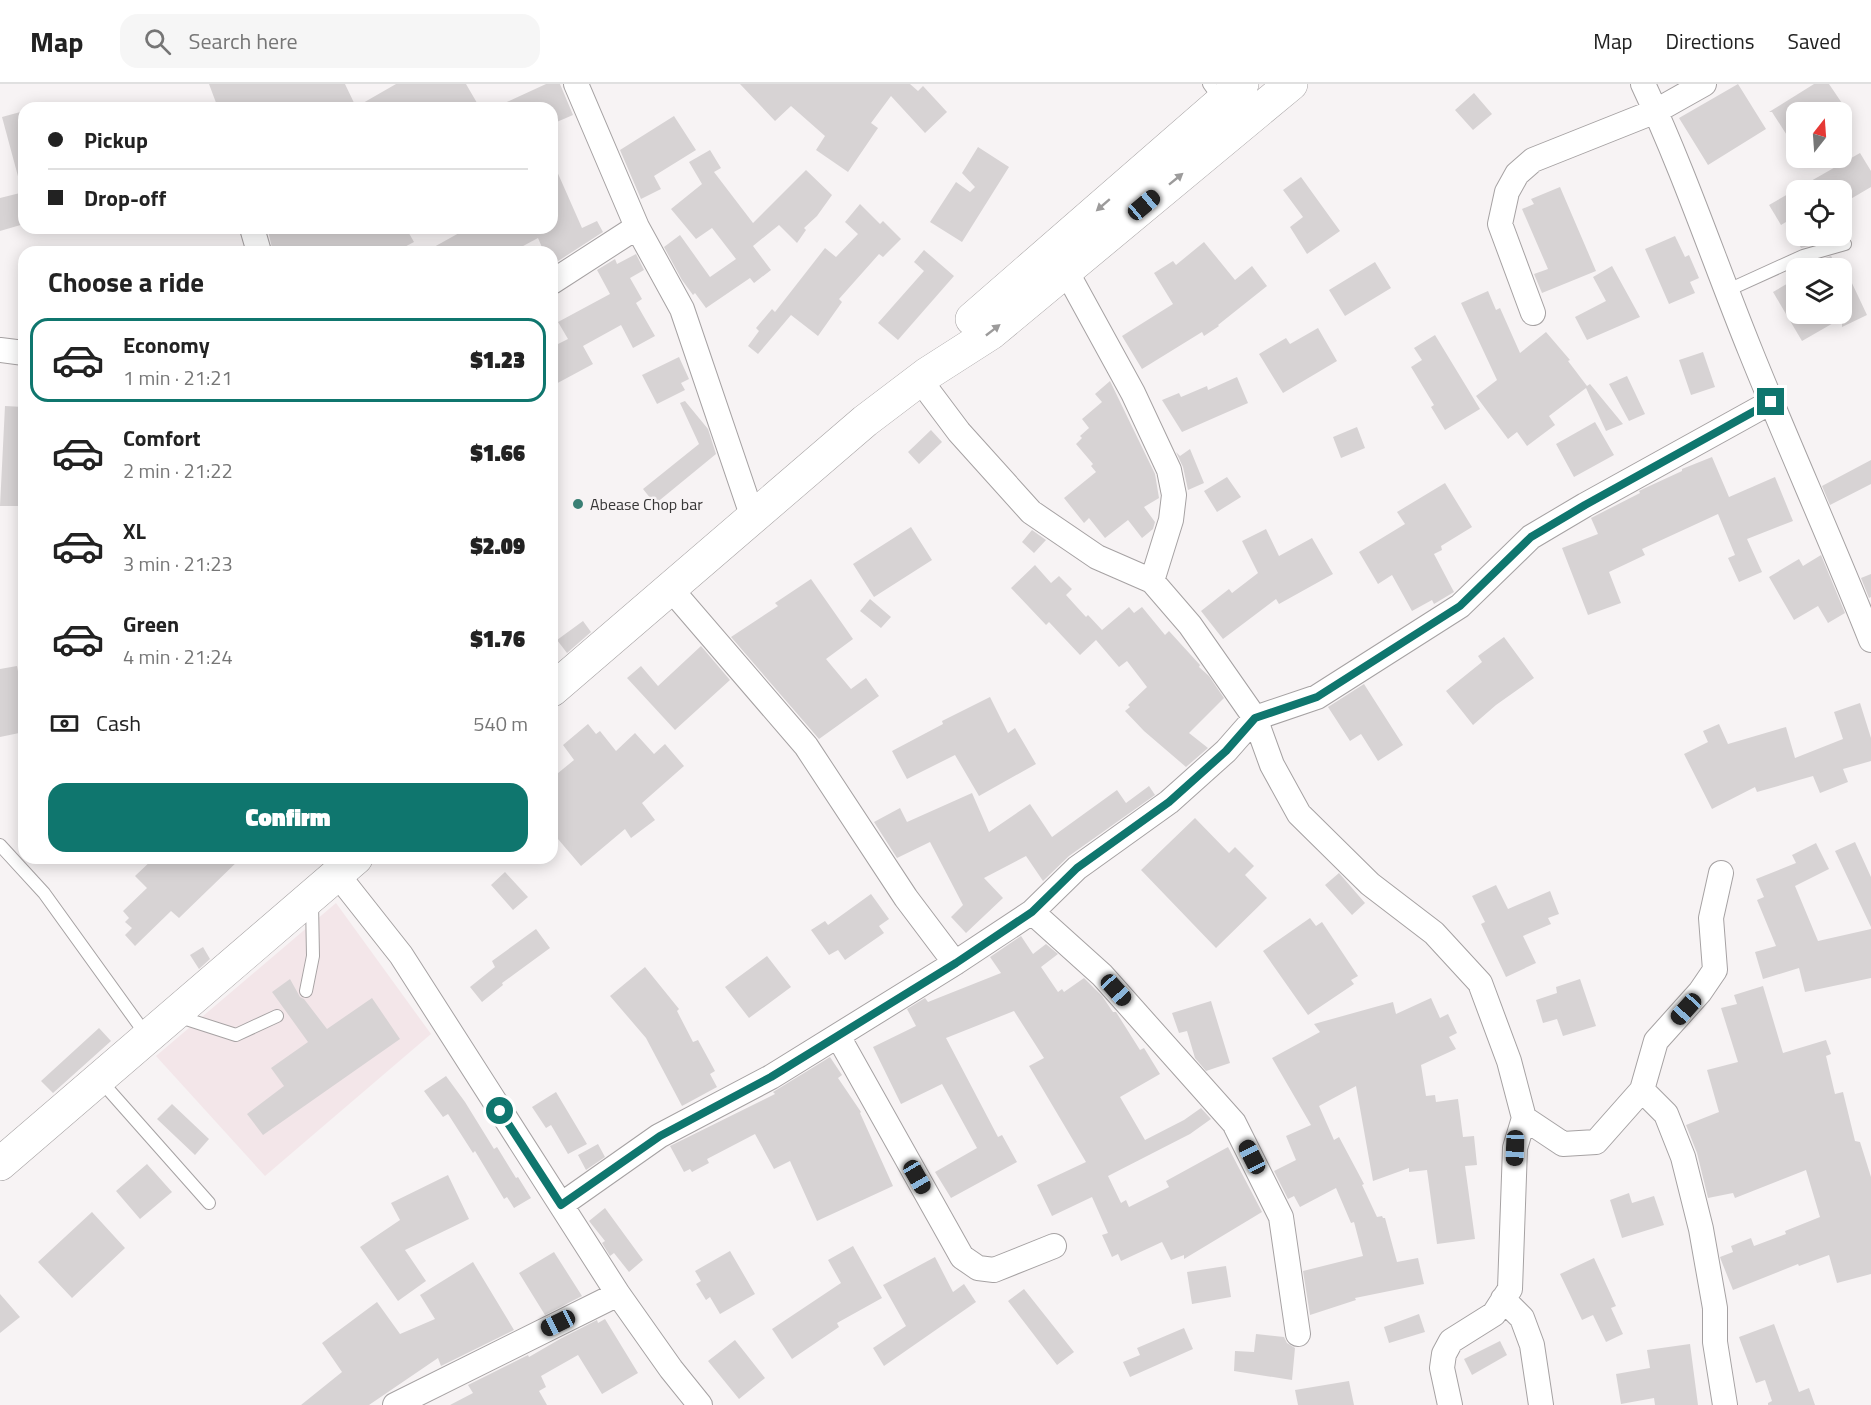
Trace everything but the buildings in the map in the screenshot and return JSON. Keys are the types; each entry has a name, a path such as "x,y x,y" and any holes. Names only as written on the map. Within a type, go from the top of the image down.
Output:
{"highway":[{"path":"558,685 865,421 923,377 991,333 1065,269 1291,84"},
{"path":"923,377 971,320 1224,90"},
{"path":"0,1164 347,866"}],"street":[{"path":"576,84 637,227 682,309 753,518"},
{"path":"1643,84 1698,212 1726,291 1871,640"},
{"path":"1533,314 1500,224 1507,192 1517,174 1533,160 1656,111 1704,84"},
{"path":"558,278 637,227"},
{"path":"1065,269 1133,393 1169,471 1174,495 1171,520 1152,581"},
{"path":"0,350 18,352"},
{"path":"923,377 959,432 1031,512 1097,557 1152,581 1190,625 1255,718 1272,765 1299,814 1370,884 1434,933 1480,983 1509,1061 1524,1118 1515,1148 1510,1288 1494,1314 1450,1341 1444,1354 1442,1368 1450,1405"},
{"path":"561,1205 660,1136 771,1077 956,963 1032,912 1077,868 1169,802 1226,751 1255,718 1317,697 1460,606 1531,537 1771,402"},
{"path":"670,588 806,746 906,898 956,963"},
{"path":"347,866 401,955 618,1294 671,1369 700,1405"},
{"path":"1524,1118 1563,1144 1596,1142 1642,1090 1656,1041 1700,993 1715,970 1711,918 1721,873"},
{"path":"1032,912 1102,975 1234,1123 1281,1218 1298,1334"},
{"path":"838,1036 962,1257 978,1268 994,1270 1054,1246"},
{"path":"1642,1090 1666,1114 1683,1157 1705,1251 1715,1308 1715,1342 1725,1405"},
{"path":"395,1405 618,1294"},
{"path":"1503,1299 1522,1318 1532,1345 1541,1405"}],"lane":[{"path":"1726,291 1803,256 1838,246"},
{"path":"0,845 44,892 147,1037"},
{"path":"306,991 313,956 312,896"},
{"path":"173,1015 236,1035 277,1016"},
{"path":"99,1079 209,1203"}],"shaded area":[{"path":"336,903 431,1034 265,1176 156,1056"}],"place":[{"name":"Abease Chop bar","path":"578,504"}],"route":[{"path":"500,1111 561,1205 660,1136 771,1077 956,963 1032,912 1077,868 1169,802 1226,751 1255,718 1317,697 1460,606 1531,537 1771,402"}]}
